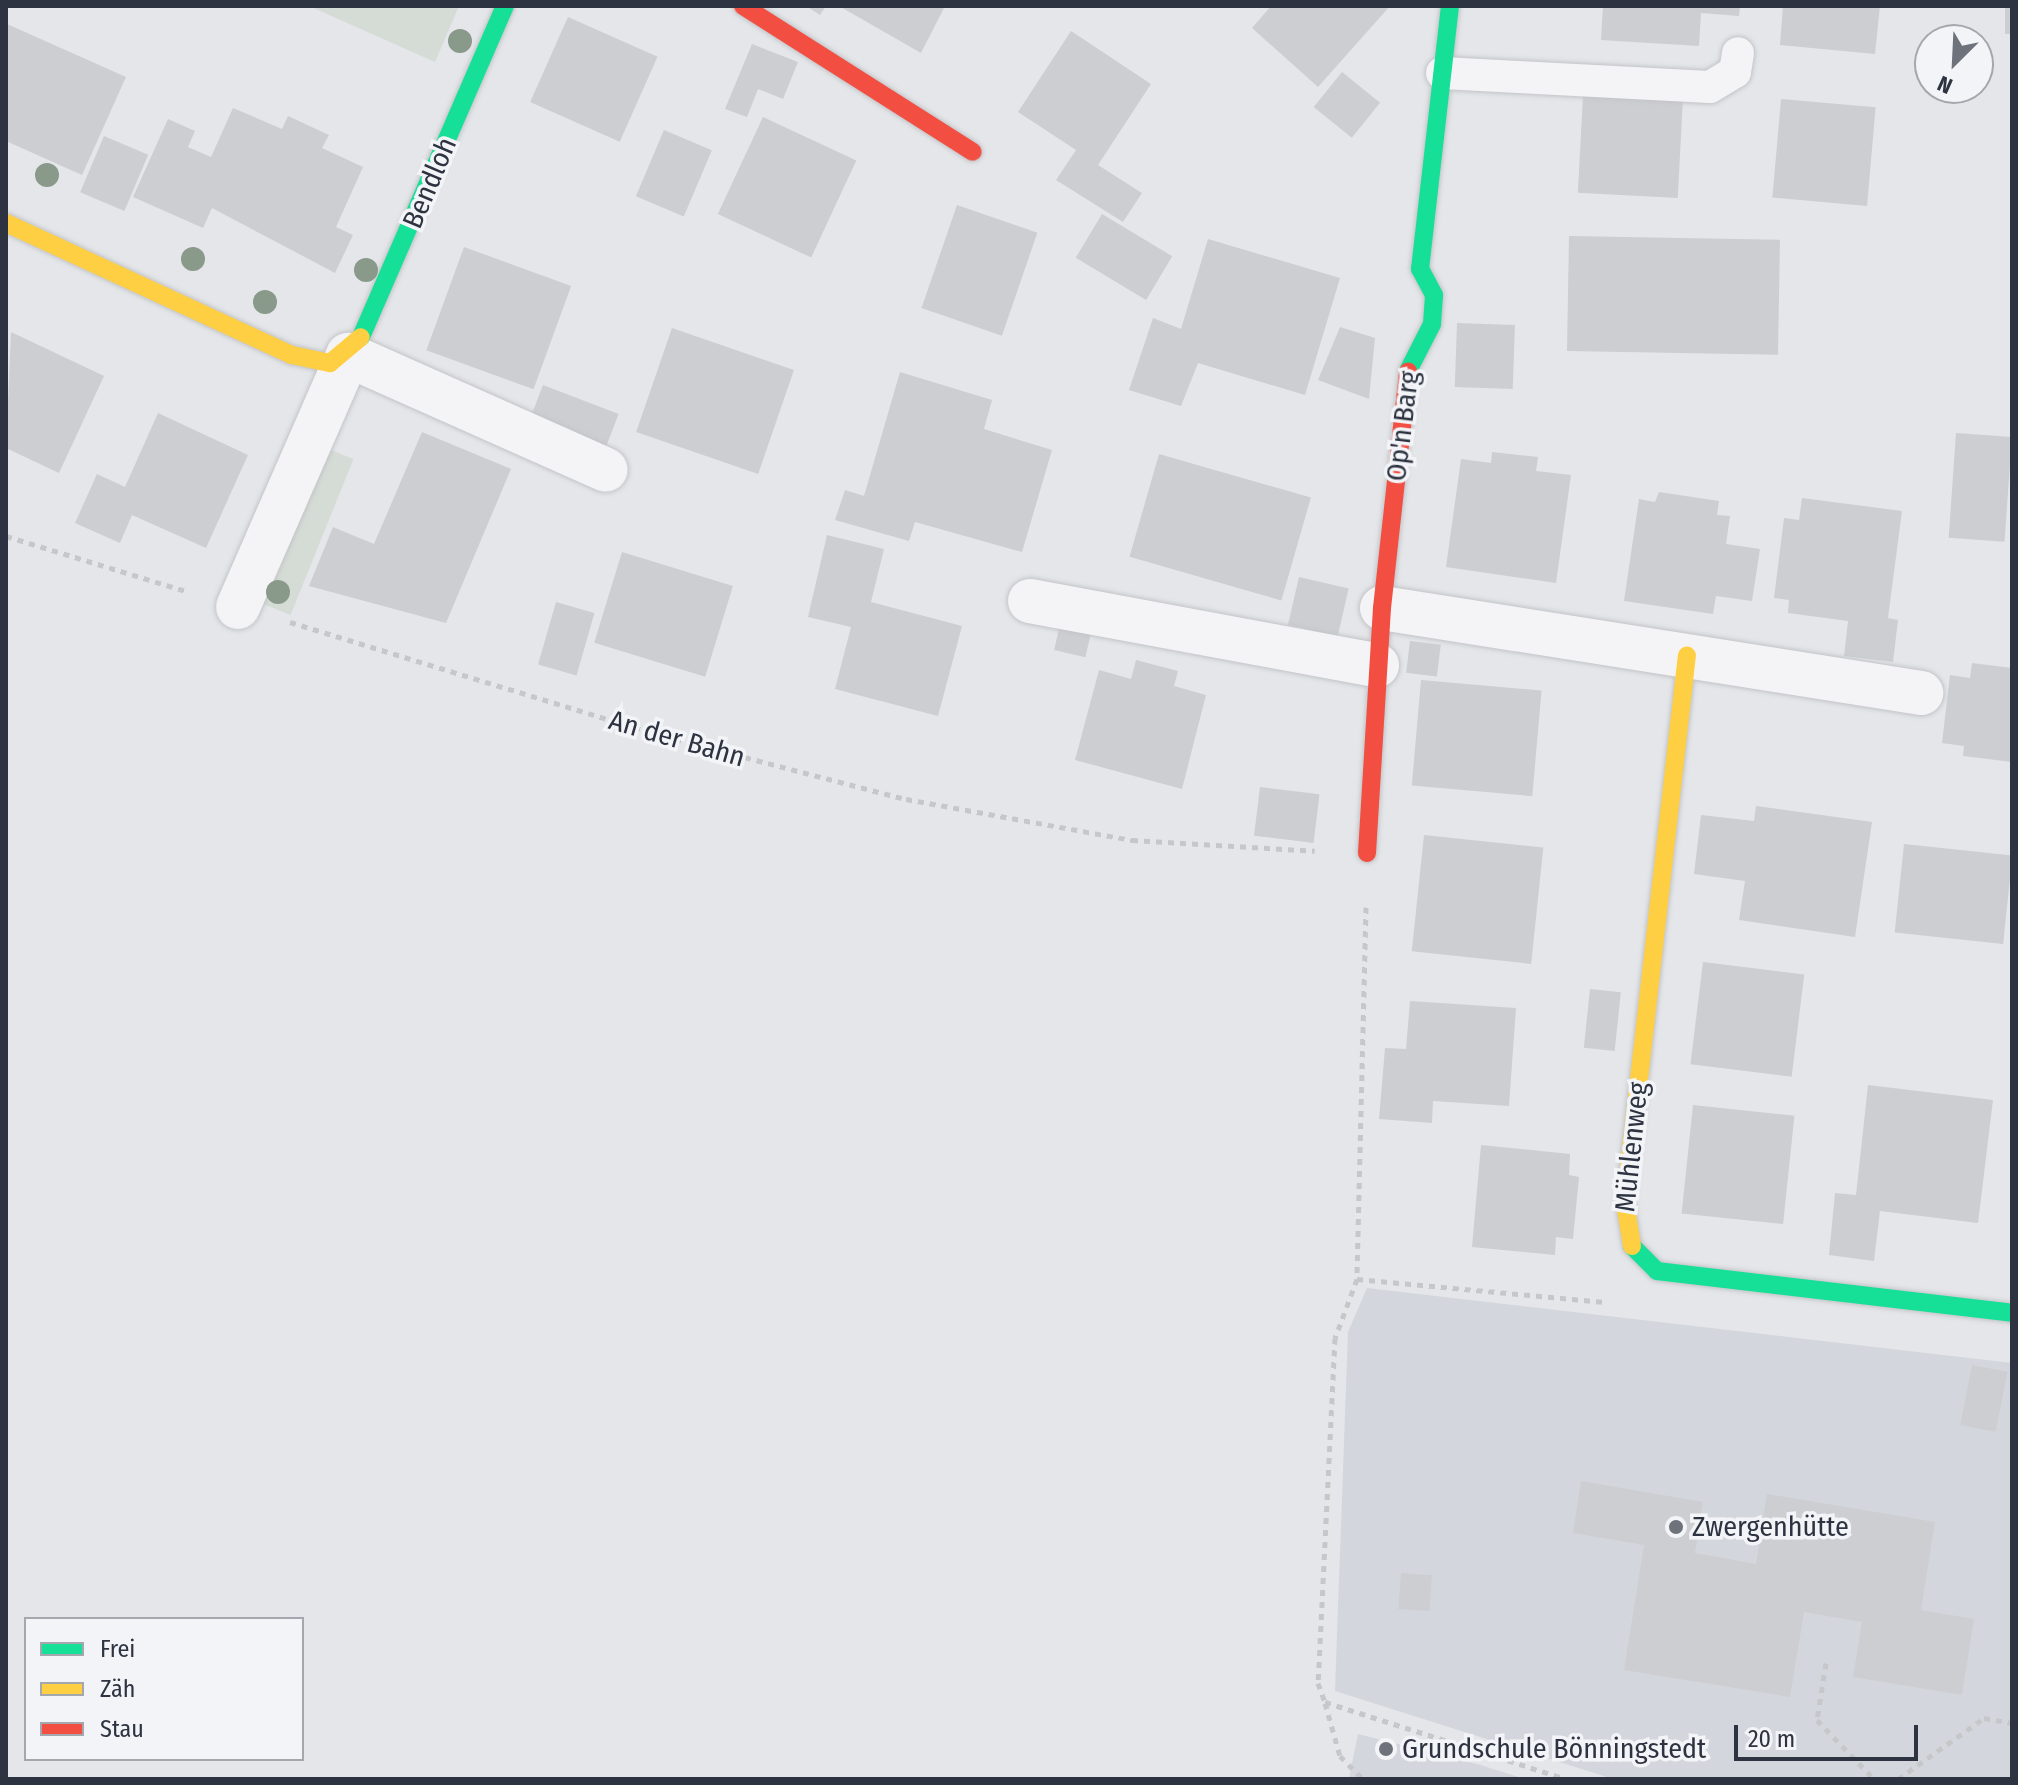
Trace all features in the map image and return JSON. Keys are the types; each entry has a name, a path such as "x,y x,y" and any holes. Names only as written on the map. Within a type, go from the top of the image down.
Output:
{"street":[{"name":"Bendloh","path":"238,607 348,355 369,327 505,6"},
{"path":"743,6 973,152"},
{"name":"Op'n Barg","path":"1367,853 1377,665 1410,357 1432,324 1434,295 1420,269 1450,6"},
{"path":"6,223 292,355 330,363 348,355 606,470"},
{"path":"1030,601 1377,665"},
{"path":"1382,608 1921,693"},
{"name":"Mühlenweg","path":"1657,1271 1632,1248 1623,1224 1687,655"},
{"path":"1657,1271 2012,1313"}],"lane":[{"path":"1442,73 1710,87 1735,72 1738,53"}],"path":[{"name":"An der Bahn","path":"6,536 652,733 906,799 1132,840 1367,853"},
{"path":"1363,1779 1340,1756 1318,1683 1335,1338 1357,1279 1367,853"},
{"path":"1357,1279 1629,1304 1657,1271"},
{"path":"1826,1663 1817,1720 1874,1779"},
{"path":"1325,1702 1566,1779"},
{"path":"1898,1779 1984,1718 2012,1723"}],"shaded area":[{"path":"309,6 459,6 435,62"},
{"path":"321,446 353,459 291,615 258,602"},
{"name":"Zwergenhütte","path":"1367,1288 2012,1363 2012,1779 1613,1779 1335,1691 1348,1332"},
{"name":"Grundschule Bönningstedt","path":"1358,1734 1477,1764 1525,1779 1349,1779"}],"building":[{"path":"806,6 826,6 820,15"},
{"path":"839,6 945,6 921,53"},
{"path":"1271,6 1390,6 1318,87 1252,28"},
{"path":"1603,6 1740,6 1739,16 1701,13 1699,46 1601,40"},
{"path":"1783,6 1880,6 1875,54 1780,45"},
{"path":"2005,6 2012,6 2012,34 2005,34"},
{"path":"568,17 658,57 620,142 530,102"},
{"path":"7,24 126,77 82,175 6,141"},
{"path":"1071,31 1151,84 1098,165 1142,193 1123,222 1056,180 1076,150 1018,112"},
{"path":"752,44 798,62 783,99 758,89 747,117 725,109"},
{"path":"1342,72 1380,103 1352,138 1314,107"},
{"path":"1583,95 1683,100 1678,198 1578,193"},
{"path":"1781,99 1876,107 1867,206 1772,198"},
{"path":"233,108 282,129 288,116 329,135 322,148 363,167 336,227 353,235 335,273 212,208 203,228 133,197 168,119 195,131 188,147 211,157"},
{"path":"763,117 856,161 811,258 718,214"},
{"path":"664,130 712,150 684,217 636,196"},
{"path":"104,136 148,155 124,211 80,192"},
{"path":"957,205 1037,233 1002,336 922,308"},
{"path":"1102,214 1172,256 1146,300 1076,258"},
{"path":"1569,236 1780,240 1778,355 1567,351"},
{"path":"1208,239 1340,278 1305,395 1198,363 1181,406 1129,390 1153,318 1181,329"},
{"path":"464,247 571,286 534,389 426,350"},
{"path":"1457,323 1515,325 1513,389 1455,387"},
{"path":"1340,327 1375,338 1369,399 1318,380"},
{"path":"672,328 794,370 758,474 636,432"},
{"path":"11,332 104,376 59,473 6,448"},
{"path":"900,372 992,400 984,429 1052,450 1022,552 915,522 909,541 835,520 845,490 864,496"},
{"path":"543,385 619,414 605,449 530,420"},
{"path":"158,413 248,455 206,548 132,515 120,543 75,523 97,474 125,487"},
{"path":"422,432 511,469 446,623 309,586 333,527 374,544"},
{"path":"1956,433 2012,437 2005,542 1949,538"},
{"path":"1492,452 1538,457 1536,471 1571,475 1556,583 1446,567 1461,459 1491,463"},
{"path":"1159,454 1311,498 1281,600 1130,557"},
{"path":"1659,492 1719,501 1717,515 1730,516 1726,544 1760,549 1752,601 1716,596 1713,614 1624,601 1639,499 1655,502"},
{"path":"1802,498 1902,511 1888,618 1898,620 1893,662 1844,656 1848,621 1788,613 1789,600 1774,598 1784,518 1799,520"},
{"path":"827,535 884,549 871,602 962,626 938,716 835,689 851,627 808,617"},
{"path":"622,552 733,586 705,677 594,643"},
{"path":"1299,577 1349,588 1338,636 1288,625"},
{"path":"556,602 594,613 577,676 538,664"},
{"path":"1062,616 1093,623 1085,657 1054,650"},
{"path":"1410,641 1441,645 1437,677 1406,673"},
{"path":"1136,660 1178,671 1174,686 1206,695 1182,789 1075,760 1099,670 1131,679"},
{"path":"1972,663 2012,668 2012,762 1963,756 1964,746 1942,743 1950,675 1970,678"},
{"path":"1421,680 1542,691 1532,796 1412,786"},
{"path":"1260,787 1320,794 1314,843 1254,836"},
{"path":"1756,806 1872,822 1855,937 1739,920 1745,881 1694,874 1701,815 1754,821"},
{"path":"1424,835 1543,848 1531,964 1412,951"},
{"path":"1904,844 2012,855 2003,944 1895,933"},
{"path":"1703,962 1804,974 1792,1077 1690,1064"},
{"path":"1590,989 1621,992 1615,1051 1584,1048"},
{"path":"1410,1001 1516,1008 1509,1106 1433,1101 1432,1123 1379,1119 1385,1048 1406,1049"},
{"path":"1868,1085 1993,1100 1978,1223 1880,1211 1874,1261 1829,1255 1835,1193 1856,1195"},
{"path":"1693,1105 1794,1116 1783,1224 1682,1213"},
{"path":"1481,1145 1570,1154 1569,1175 1579,1177 1573,1239 1556,1237 1555,1255 1472,1247"},
{"path":"1972,1365 2007,1372 1996,1432 1960,1425"},
{"path":"1581,1481 1703,1502 1695,1553 1756,1564 1767,1494 1935,1522 1921,1610 1974,1619 1962,1695 1853,1677 1862,1622 1804,1612 1790,1697 1624,1670 1644,1545 1573,1533"},
{"path":"1401,1573 1432,1575 1429,1611 1398,1609"}],"traffic: fast":[{"path":"361,337 505,6"},
{"path":"1408,371 1432,324 1434,295 1420,269 1450,6"},
{"path":"1632,1246 1657,1271 2012,1313"}],"traffic: slow":[{"path":"6,223 292,355 330,363 361,337"},
{"path":"1632,1246 1625,1203 1687,655"}],"traffic: jam":[{"path":"743,6 973,152"},
{"path":"1367,853 1382,608 1408,371"}],"place":[{"name":"Zwergenhütte","path":"1676,1527"},
{"name":"Grundschule Bönningstedt","path":"1386,1749"}]}
